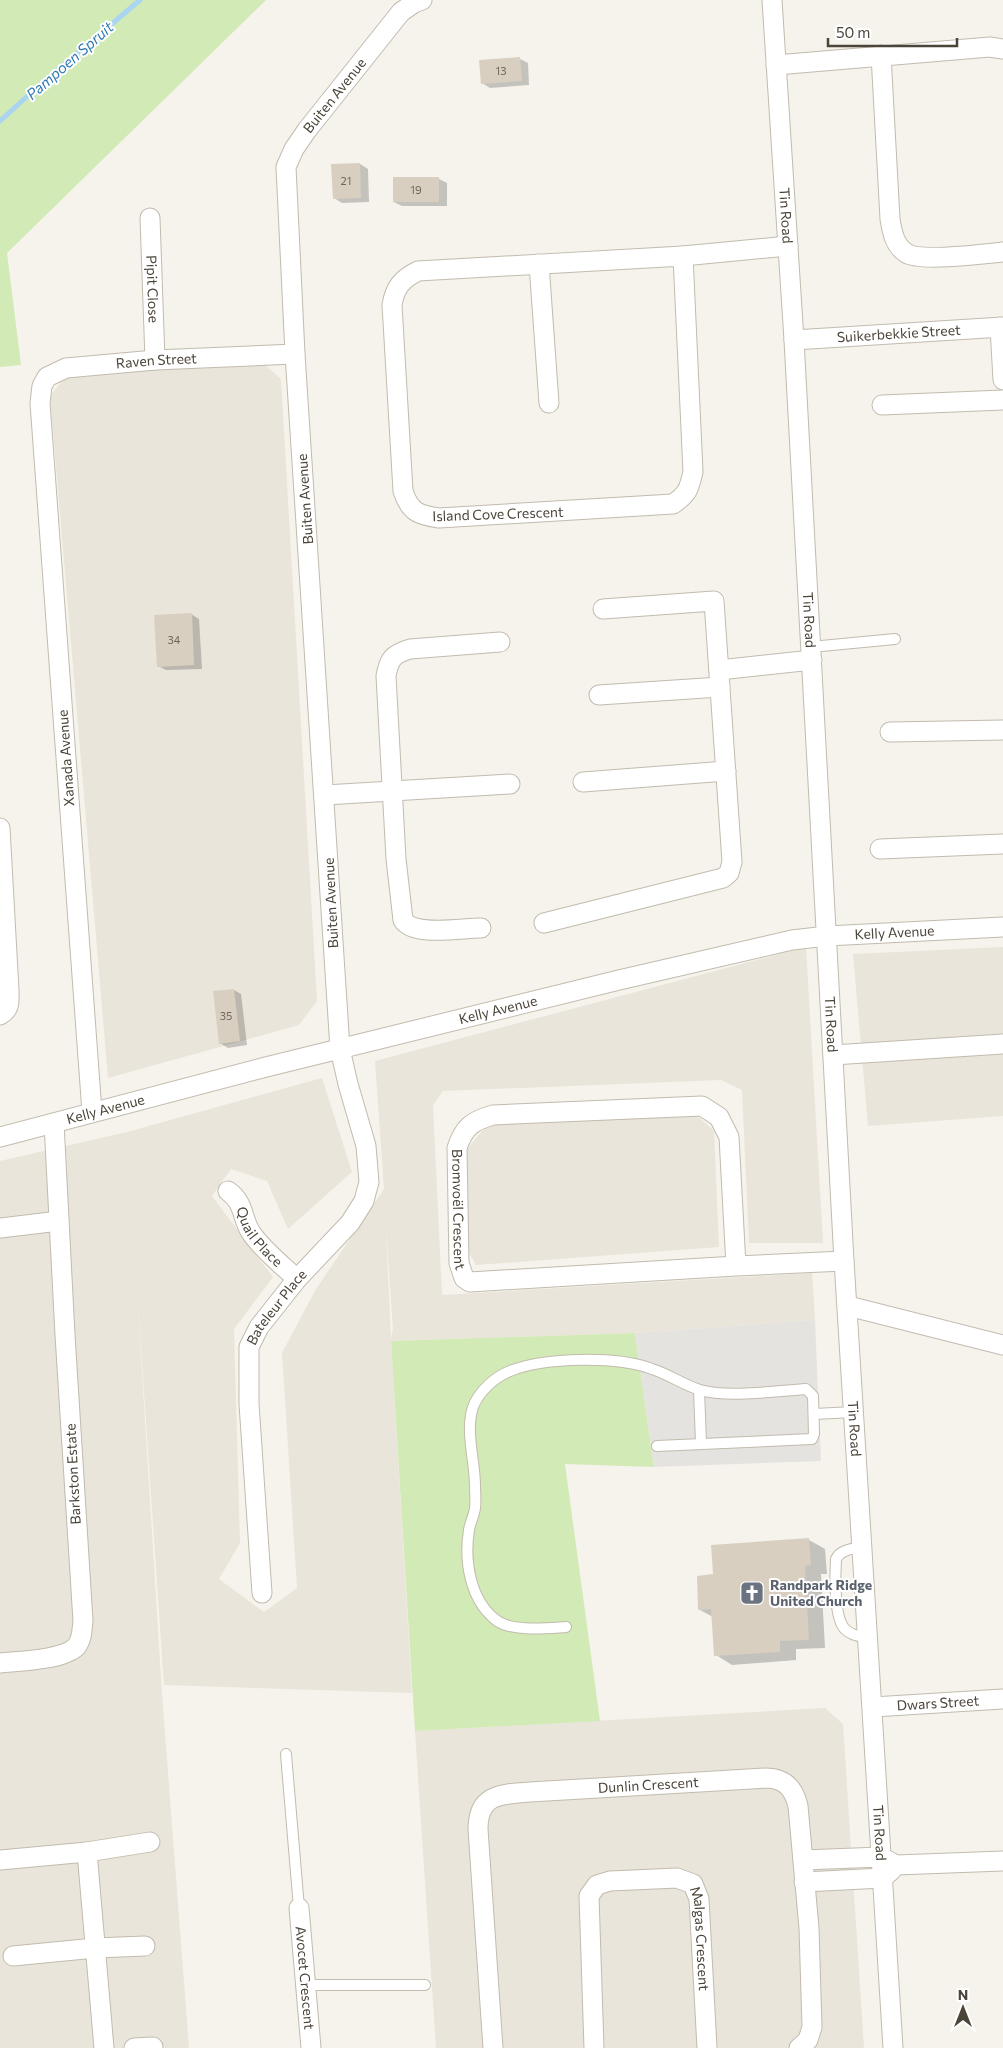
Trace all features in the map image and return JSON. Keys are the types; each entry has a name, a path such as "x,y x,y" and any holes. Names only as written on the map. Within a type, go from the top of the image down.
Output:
{"street":[{"name":"Buiten Avenue","path":"340,1049 295,354 286,167 294,149 307,130 401,12 407,6 422,0"},
{"name":"Tin Road","path":"772,0 794,340 844,1261 868,1638 887,1867 893,2048"},
{"path":"776,65 990,47 1003,49"},
{"path":"880,55 890,219 893,238 906,254 921,258 1003,252"},
{"name":"Pipit Close","path":"150,218 155,360"},
{"name":"Island Cove Crescent","path":"683,256 692,472 689,489 683,498 673,504 659,506 439,518 424,516 408,505 403,491 392,305 394,291 400,283 418,271 683,256 788,246"},
{"path":"539,264 549,403"},
{"path":"1001,327 1003,380"},
{"name":"Suikerbekkie Street","path":"794,340 1001,327"},
{"name":"Raven Street","path":"40,404 42,386 47,376 66,368 155,360 295,354"},
{"path":"882,405 1003,400"},
{"name":"Xanada Avenue","path":"40,404 92,1112"},
{"path":"544,923 723,878 730,873 732,862 714,601 603,609"},
{"path":"481,928 420,930 406,924 401,914 386,676 388,663 399,652 410,649 500,642"},
{"path":"599,695 720,678 811,654"},
{"path":"890,732 1003,730"},
{"path":"584,782 726,771"},
{"path":"325,795 510,784"},
{"path":"0,828 9,990 9,1006 0,1015"},
{"path":"880,849 1003,844"},
{"name":"Kelly Avenue","path":"0,1137 340,1049 619,980 792,940 827,936 1003,927"},
{"path":"833,1055 1003,1044"},
{"name":"Bateleur Place","path":"262,1592 249,1404 249,1347 258,1327 297,1279 350,1223 364,1201 369,1182 365,1141 340,1049"},
{"name":"Bromvoël Crescent","path":"736,1266 729,1137 719,1117 702,1106 493,1115 478,1120 463,1132 457,1148 458,1250 460,1272 470,1282 844,1261"},
{"name":"Barkston Estate","path":"0,1663 65,1654 76,1646 82,1634 83,1621 54,1123"},
{"name":"Quail Place","path":"228,1191 242,1206 251,1232 258,1241 297,1279"},
{"path":"0,1228 59,1221"},
{"path":"848,1306 1003,1345"},
{"name":"Dwars Street","path":"873,1707 1003,1699"},
{"name":"Dunlin Crescent","path":"493,2048 478,1829 478,1818 488,1800 496,1796 530,1792 776,1778 783,1781 795,1795 809,1928 812,2027 808,2040 799,2048"},
{"path":"0,1860 87,1852 150,1842"},
{"path":"87,1852 104,2048"},
{"path":"803,1860 887,1867"},
{"path":"804,1882 887,1867 1003,1861"},
{"name":"Malgas Crescent","path":"594,2048 589,1896 597,1885 610,1881 677,1878 693,1884 699,1899 707,2048"},
{"name":"Avocet Crescent","path":"299,1908 311,2048"},
{"path":"13,1956 95,1948 145,1946"},
{"path":"134,2048 153,2047"}],"lane":[{"path":"811,654 895,639"},
{"path":"566,1628 524,1629 498,1622 483,1608 473,1590 469,1558 469,1531 475,1509 475,1484 470,1432 474,1407 488,1385 509,1371 528,1366 568,1361 620,1360 650,1368 700,1390 722,1393 806,1389 812,1396 814,1414 814,1434 812,1439 657,1446"},
{"path":"700,1390 701,1443"},
{"path":"814,1414 854,1412"},
{"path":"863,1547 844,1551 836,1559 838,1610 841,1624 845,1629 852,1634 868,1638"},
{"path":"286,1754 299,1908"},
{"path":"306,1984 425,1985"}],"shaded area":[{"path":"264,364 281,379 317,1001 299,1025 108,1078 50,396 67,375"},
{"path":"806,947 823,1243 749,1243 742,1090 721,1080 443,1091 433,1105 442,1295 812,1273 815,1320 635,1333 391,1341 412,1693 164,1685 136,1276 162,1694 189,2048 0,2048 0,1161 127,1132 322,1078 352,1172 288,1229 267,1181 231,1169 212,1196 273,1277 234,1329 240,1543 219,1579 264,1612 297,1588 282,1353 316,1289 384,1189 375,1061","holes":["386,1229 393,1329 391,1338"]},
{"path":"1003,947 1003,1116 868,1126 853,954"},
{"path":"693,1112 714,1131 719,1247 476,1265 468,1251 467,1149 488,1124"},
{"path":"815,1320 821,1461 654,1467 635,1333"},
{"path":"825,1708 843,1724 864,2048 436,2048 415,1731"}],"green space":[{"path":"0,0 266,0 7,253 21,365 0,367"},
{"path":"635,1333 654,1467 565,1464 600,1721 415,1731 391,1341"}],"building":[{"path":"520,57 522,81 481,84 479,60"},
{"path":"360,163 361,198 333,199 331,164"},
{"path":"393,177 439,177 439,202 393,202"},
{"path":"192,613 194,665 157,667 154,615"},
{"path":"234,989 240,1041 219,1044 213,991"},
{"name":"Randpark Ridge United Church","path":"809,1538 811,1565 805,1566 809,1640 780,1641 780,1652 714,1656 711,1609 698,1610 697,1576 713,1574 711,1545"}],"waterway":[{"name":"Pampoen Spruit","path":"0,121 140,0"}],"place":[{"name":"Randpark Ridge United Church","path":"752,1593"}]}
